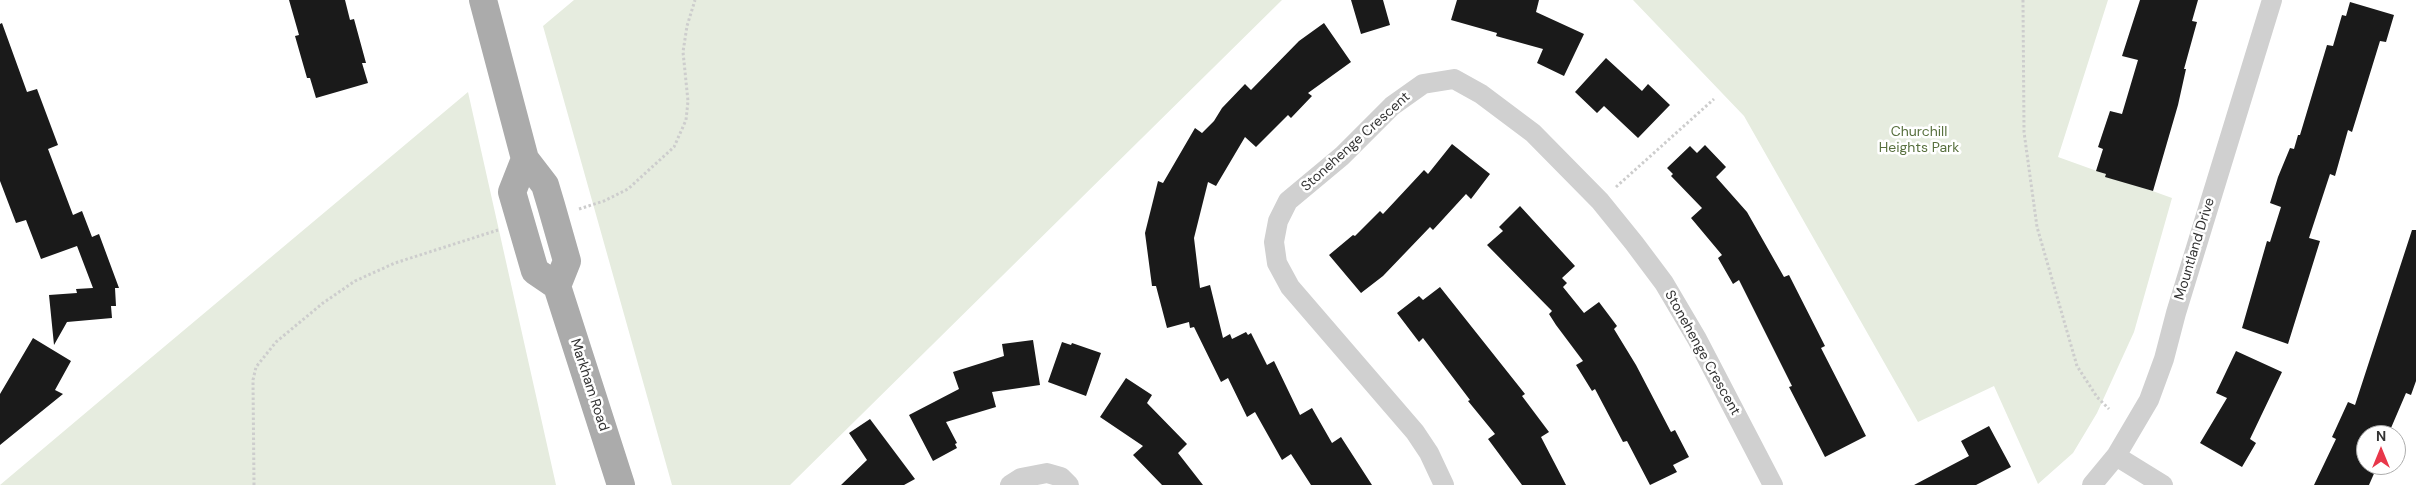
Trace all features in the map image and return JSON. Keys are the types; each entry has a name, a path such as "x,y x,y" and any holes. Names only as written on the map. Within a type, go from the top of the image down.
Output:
{"main road":[{"name":"Markham Road","path":"483,0 524,160 512,192 535,272 557,286 621,485"}],"street":[{"name":"Mountland Drive","path":"2092,485 2116,456 2149,400 2164,359 2176,313 2272,0"},
{"name":"Stonehenge Crescent","path":"1444,485 1429,453 1415,432 1290,287 1277,263 1274,242 1278,222 1288,202 1342,156 1392,106 1423,84 1454,80 1481,94 1533,133 1600,201 1664,283 1697,339 1773,485"},
{"path":"2116,456 2163,485"},
{"path":"1010,485 1021,478 1047,473 1061,477 1069,485"}],"path":[{"path":"594,204 628,189 674,147 680,136 686,120 688,101 684,52 687,26 696,0"},
{"path":"2023,0 2024,132 2037,227 2077,366 2097,397 2109,409"},
{"path":"1600,201 1714,99"},
{"path":"254,485 253,380 256,367 270,348 323,303 355,281 395,263 493,232"}],"green space":[{"path":"574,0 1282,0 790,485 672,485 543,26"},
{"name":"Churchill Heights Park","path":"1633,0 2108,0 2058,157 2172,198 2134,332 2097,413 2073,453 2038,484 1994,386 1918,422 1744,116"},
{"path":"468,92 556,485 0,485 146,362"}],"building":[{"path":"289,0 345,0 350,20 354,19 366,63 362,63 368,83 316,98 310,78 307,78 295,36 299,35"},
{"path":"1351,0 1383,0 1390,25 1361,34"},
{"path":"1457,0 1539,0 1536,12 1584,34 1564,76 1537,63 1543,49 1496,36 1497,33 1451,20"},
{"path":"2140,0 2198,0 2192,21 2197,22 2184,69 2186,69 2178,105 2153,191 2105,177 2106,174 2096,171 2103,149 2098,147 2110,111 2122,114 2138,60 2122,56"},
{"path":"2350,2 2394,15 2386,42 2380,41 2352,132 2348,130 2335,176 2330,174 2309,238 2320,241 2288,344 2242,328 2267,241 2270,242 2281,207 2270,203 2278,177 2290,148 2294,149 2298,135 2300,135 2327,45 2333,46 2342,15 2346,16"},
{"path":"2,23 27,92 37,89 58,145 48,149 73,215 82,211 92,237 99,234 119,288 115,288 116,306 111,306 112,318 67,322 54,345 49,295 77,293 76,289 93,288 77,246 41,259 26,220 16,223 0,181 0,24"},
{"path":"1324,23 1351,62 1308,93 1312,96 1291,118 1288,115 1256,147 1245,137 1216,186 1208,182 1194,238 1200,288 1210,285 1223,338 1230,334 1232,339 1246,332 1248,335 1251,333 1267,365 1274,361 1300,415 1312,408 1332,443 1341,437 1372,485 1311,485 1291,454 1282,460 1255,412 1247,417 1228,378 1221,382 1194,327 1190,328 1189,322 1167,328 1156,286 1152,286 1145,233 1158,181 1163,183 1195,128 1202,133 1245,84 1251,90 1299,41"},
{"path":"1606,58 1642,91 1648,84 1670,105 1638,138 1604,106 1597,113 1575,92"},
{"path":"1452,144 1490,174 1471,199 1466,194 1433,230 1430,227 1383,276 1361,293 1329,255 1353,235 1355,236 1380,211 1383,214 1424,170 1428,174"},
{"path":"1705,145 1726,167 1716,177 1747,212 1784,277 1789,275 1825,346 1821,348 1866,436 1825,457 1789,387 1792,386 1739,280 1733,284 1718,258 1722,255 1691,218 1702,208 1671,176 1673,174 1667,168 1690,146 1697,153"},
{"path":"1520,206 1575,266 1562,278 1567,283 1563,287 1584,313 1599,302 1617,326 1614,329 1636,365 1671,432 1675,430 1689,457 1673,465 1677,472 1650,485 1627,441 1623,442 1595,389 1592,391 1576,365 1583,361 1549,314 1552,311 1487,245 1503,231 1499,227"},
{"path":"2412,230 2416,230 2416,381 2411,395 2406,393 2392,425 2356,425 2356,475 2373,475 2369,485 2314,485 2336,439 2332,437 2348,402 2355,405"},
{"path":"1440,287 1525,394 1522,396 1549,432 1541,437 1566,485 1522,485 1488,439 1495,434 1468,401 1470,400 1423,338 1419,342 1397,313 1419,296 1423,300"},
{"path":"33,338 71,361 55,390 63,394 0,445 0,394"},
{"path":"1033,340 1040,385 992,392 996,407 946,422 957,443 955,444 957,448 933,461 909,415 959,389 953,372 1004,356 1002,344"},
{"path":"1062,342 1071,345 1072,343 1101,353 1086,396 1048,382"},
{"path":"2236,351 2282,372 2250,439 2256,443 2242,467 2200,443 2227,398 2216,393"},
{"path":"1126,378 1152,395 1147,403 1187,444 1178,453 1203,485 1162,485 1133,455 1143,446 1100,417"},
{"path":"870,419 915,479 904,485 841,485 867,460 849,433"},
{"path":"1989,426 2011,467 1976,485 1914,485 1969,456 1961,441"}]}
